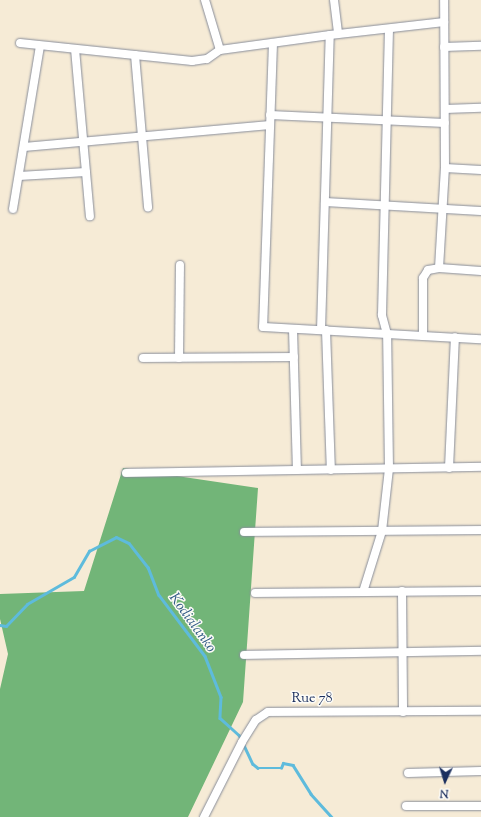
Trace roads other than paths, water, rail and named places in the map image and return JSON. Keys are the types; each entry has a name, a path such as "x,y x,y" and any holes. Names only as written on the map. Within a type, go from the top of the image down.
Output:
{"street":[{"path":"205,0 220,50"},
{"path":"331,470 323,330 325,202 328,117 334,35 334,0"},
{"path":"439,268 445,168 444,0"},
{"path":"20,43 192,61 206,59 220,50 444,22"},
{"path":"363,592 382,531 389,469 387,334 382,315 383,205 389,28"},
{"path":"273,43 263,327 481,338"},
{"path":"13,209 40,46"},
{"path":"444,47 481,46"},
{"path":"75,49 90,216"},
{"path":"135,55 148,207"},
{"path":"445,109 481,108"},
{"path":"270,115 445,123"},
{"path":"24,147 270,125"},
{"path":"445,168 481,170"},
{"path":"19,176 86,172"},
{"path":"325,202 481,211"},
{"path":"179,358 180,265"},
{"path":"423,336 423,278 428,270 439,268 481,271"},
{"path":"293,329 297,470"},
{"path":"449,468 455,337"},
{"path":"142,358 294,357"},
{"path":"126,472 481,467"},
{"path":"244,532 481,530"},
{"path":"255,593 481,590"},
{"path":"402,591 403,712"},
{"path":"244,655 481,651"},
{"name":"Rue 78","path":"204,817 242,742 262,715 268,712 481,711"},
{"path":"408,773 481,771"},
{"path":"406,806 481,806"}],"waterway":[{"name":"Kodialanko","path":"0,625 6,626 27,604 74,577 89,551 116,537 129,543 148,567 159,595 205,656 221,697 220,718 239,735 241,739"},
{"name":"Kodialanko","path":"243,743 253,764 258,768 281,768 283,763 293,765 311,794 332,817"}]}
